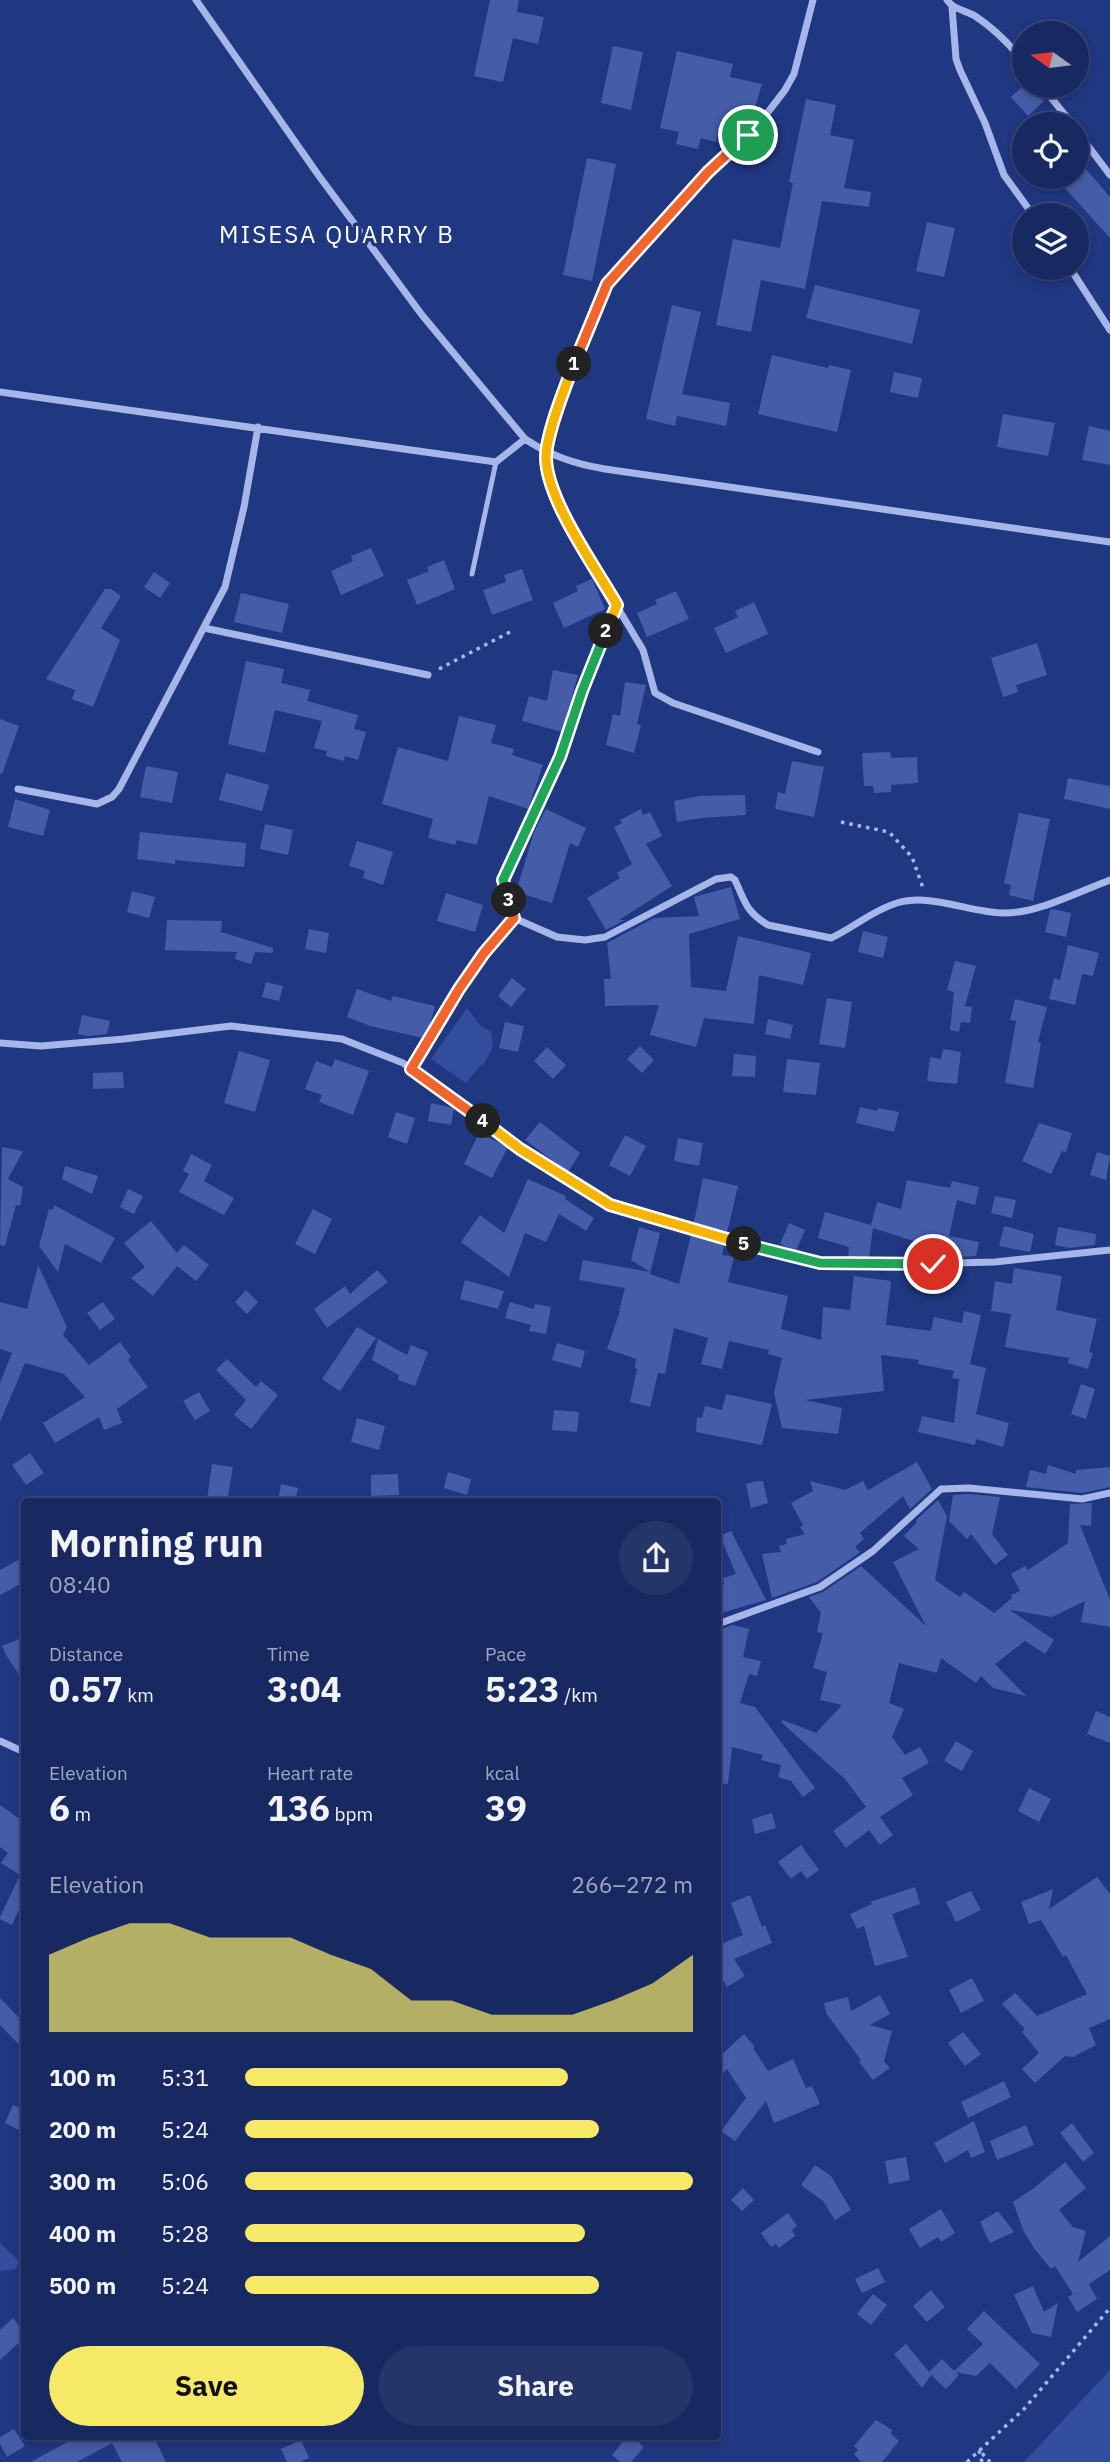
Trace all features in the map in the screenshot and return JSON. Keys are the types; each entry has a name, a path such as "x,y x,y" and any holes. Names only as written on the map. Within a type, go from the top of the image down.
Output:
{"street":[{"path":"196,0 319,176 422,315 526,439 546,453 575,464 605,469 1110,542"},
{"path":"813,0 794,74 785,90 755,129 708,172 607,284 565,387 546,453 547,469 554,491 578,541 643,650 653,690 657,695 673,703 818,752"},
{"path":"947,0 952,7 956,59 960,70 985,123 1004,175 1024,203"},
{"path":"952,7 976,17 1012,48"},
{"path":"1051,98 1063,112"},
{"path":"1089,147 1110,174"},
{"path":"1078,280 1110,330"},
{"path":"0,391 496,461 526,439"},
{"path":"18,789 97,804 112,797 119,789 226,587 258,427"},
{"path":"411,1069 465,980 514,918 503,880 560,757 582,691 617,605"},
{"path":"204,628 428,675"},
{"path":"514,918 557,937 585,940 605,937 716,879 731,877 752,915 768,925 831,939 873,913 898,902 927,900 1004,913 1022,911 1110,880"},
{"path":"0,1043 41,1046 124,1040 231,1026 342,1039 403,1063 520,1149 598,1199 628,1211 775,1253 820,1263 870,1265 995,1262 1110,1250"},
{"path":"721,1623 820,1587 873,1551 940,1489 969,1488 1082,1499 1110,1493"},
{"path":"0,1741 21,1751"}],"lane":[{"path":"472,574 496,461"}],"path":[{"path":"428,675 510,632"},
{"path":"841,822 889,832 912,857 927,900"},
{"path":"967,2462 1024,2409 1110,2308"},
{"path":"979,2450 982,2462"},
{"path":"979,2450 990,2462"}],"shaded area":[{"path":"467,1008 480,1025 491,1032 493,1047 484,1064 466,1083 431,1059"},
{"path":"0,2243 19,2261 16,2269 0,2271"},
{"path":"1110,2370 1110,2462 1024,2462"}],"building":[{"path":"490,0 519,0 517,12 544,17 538,44 513,38 503,82 474,76"},
{"path":"613,46 643,52 631,110 601,103"},
{"path":"677,51 733,64 730,77 762,84 748,127 721,120 716,142 701,138 698,149 676,144 679,132 660,128"},
{"path":"1011,97 1041,98 1044,101 1032,112 1024,112"},
{"path":"806,99 836,105 830,135 854,140 844,188 871,192 869,207 822,201 805,289 761,280 751,332 716,325 733,239 780,248 793,183 789,182"},
{"path":"587,158 616,164 592,281 563,275"},
{"path":"1089,173 1110,197 1110,238 1089,215 1089,203 1078,203 1066,189 1089,189"},
{"path":"927,222 955,228 944,277 916,271"},
{"path":"815,285 920,310 912,344 806,318"},
{"path":"672,305 701,312 682,394 730,403 726,426 677,416 675,426 646,419"},
{"path":"772,355 828,368 829,365 851,370 837,432 758,414"},
{"path":"894,372 922,378 918,398 890,392"},
{"path":"1003,414 1055,423 1048,456 997,447"},
{"path":"1089,426 1110,431 1110,465 1082,460"},
{"path":"371,548 384,576 341,595 331,571 353,561 351,556"},
{"path":"444,560 455,589 417,605 407,580 429,571 427,567"},
{"path":"522,569 533,600 492,615 483,590 506,582 504,575"},
{"path":"154,572 170,583 160,598 144,587"},
{"path":"592,579 605,609 564,628 553,603 578,591 576,586"},
{"path":"105,589 111,589 121,596 101,628 120,640 93,707 72,699 75,690 46,679"},
{"path":"676,591 689,619 647,637 637,613 657,604 655,600"},
{"path":"241,593 289,604 282,633 234,622"},
{"path":"754,602 768,634 726,653 714,628 738,617 735,611"},
{"path":"1037,643 1047,675 1016,685 1018,692 1003,697 991,658"},
{"path":"246,661 284,669 281,683 310,690 307,701 358,715 354,729 366,732 358,760 345,756 344,761 326,756 327,751 314,748 322,721 275,710 265,753 228,744"},
{"path":"553,670 578,675 562,732 522,721 529,696 547,701"},
{"path":"625,682 646,685 634,753 606,745 613,714 620,716"},
{"path":"459,716 496,725 491,743 514,749 512,755 543,765 528,809 489,796 477,845 457,840 455,845 428,838 433,819 382,804 398,747 448,761"},
{"path":"0,719 19,726 2,774 0,773"},
{"path":"890,752 891,758 917,757 918,783 891,785 891,792 874,793 873,786 864,786 862,753"},
{"path":"792,761 824,767 814,817 775,809 778,792 785,794"},
{"path":"146,766 178,772 172,803 140,797"},
{"path":"226,773 269,785 262,811 219,800"},
{"path":"1068,778 1110,786 1110,809 1064,799"},
{"path":"745,795 746,815 677,822 674,801 700,796"},
{"path":"15,799 50,810 43,836 8,827"},
{"path":"546,809 586,828 578,847 570,843 552,903 516,892 534,832"},
{"path":"641,809 643,815 650,812 662,836 646,844 672,886 619,920 625,920 606,930 587,898 620,878 617,873 632,864 614,827 622,823 620,820"},
{"path":"1019,813 1050,819 1033,901 1009,895 1011,885 1004,883"},
{"path":"265,824 293,830 288,855 260,849"},
{"path":"140,832 246,843 244,867 175,860 175,864 137,859"},
{"path":"357,841 393,852 383,885 363,878 365,871 349,866"},
{"path":"731,887 740,919 689,934 691,987 726,991 738,936 811,953 803,985 759,975 754,1024 704,1018 696,1047 650,1035 659,1005 605,1006 604,979 611,979 607,943 654,918 699,916 694,897"},
{"path":"132,891 155,897 149,918 127,912"},
{"path":"446,893 483,905 475,932 437,921"},
{"path":"1052,909 1071,913 1066,937 1045,932"},
{"path":"167,920 222,921 221,932 273,948 273,953 255,952 251,964 235,959 237,952 165,950"},
{"path":"309,929 329,933 326,953 305,949"},
{"path":"863,931 888,937 883,958 858,952"},
{"path":"1068,945 1099,953 1093,976 1082,974 1075,1005 1049,999 1054,978 1060,980"},
{"path":"955,961 976,966 965,1006 972,1007 970,1023 961,1022 959,1032 950,1030 954,992 947,990"},
{"path":"512,978 526,989 511,1007 498,996"},
{"path":"266,982 283,986 279,1001 262,997"},
{"path":"357,989 391,1001 393,996 435,1006 423,1038 370,1026 347,1017"},
{"path":"827,998 852,1002 845,1048 819,1044"},
{"path":"1015,999 1047,1007 1038,1042 1041,1043 1033,1088 1005,1083 1016,1021 1010,1020"},
{"path":"82,1015 110,1021 107,1034 78,1034"},
{"path":"768,1019 793,1025 790,1039 765,1034"},
{"path":"505,1022 524,1026 518,1052 499,1048"},
{"path":"640,1046 654,1060 642,1073 627,1059"},
{"path":"547,1047 566,1065 553,1079 534,1061"},
{"path":"943,1049 961,1052 957,1084 927,1081 930,1057 941,1059"},
{"path":"239,1051 270,1060 255,1112 224,1103"},
{"path":"734,1054 756,1056 755,1077 732,1076"},
{"path":"335,1059 369,1071 353,1115 319,1102 322,1095 305,1089 316,1061 332,1067"},
{"path":"787,1059 820,1063 816,1095 783,1092"},
{"path":"123,1072 124,1088 93,1089 93,1073"},
{"path":"431,1103 454,1108 451,1125 428,1121"},
{"path":"860,1107 899,1112 894,1132 856,1123"},
{"path":"396,1112 415,1118 407,1144 388,1137"},
{"path":"540,1122 580,1153 568,1172 525,1140"},
{"path":"1039,1123 1072,1133 1066,1152 1062,1151 1051,1174 1022,1161"},
{"path":"479,1133 508,1147 492,1178 464,1164"},
{"path":"625,1135 646,1146 630,1176 609,1165"},
{"path":"678,1138 703,1143 699,1166 674,1161"},
{"path":"2,1147 23,1151 8,1179 23,1187 20,1206 16,1205 5,1246 0,1245"},
{"path":"1097,1152 1110,1156 1106,1180 1090,1175"},
{"path":"191,1154 212,1165 204,1181 234,1198 224,1215 179,1192 189,1174 183,1171"},
{"path":"65,1166 98,1176 92,1194 62,1179"},
{"path":"703,1178 738,1186 727,1233 694,1222"},
{"path":"528,1179 566,1196 565,1199 594,1218 586,1231 559,1214 546,1242 525,1233 509,1277 461,1242 480,1215 504,1233"},
{"path":"907,1180 950,1188 952,1181 979,1187 975,1205 957,1200 949,1236 979,1242 976,1256 961,1257 928,1251 929,1246 873,1228 869,1259 848,1258 849,1247 818,1238 825,1212 871,1225 877,1202 901,1209"},
{"path":"128,1189 143,1196 134,1214 120,1207"},
{"path":"995,1196 1016,1200 1012,1218 991,1213"},
{"path":"54,1205 115,1238 101,1263 65,1244 58,1272 39,1246 49,1209 53,1210"},
{"path":"313,1209 332,1219 315,1254 295,1244"},
{"path":"151,1221 177,1253 184,1245 209,1265 196,1281 177,1266 153,1296 131,1278 145,1267 124,1243"},
{"path":"789,1223 805,1230 796,1251 780,1244"},
{"path":"1004,1226 1034,1234 1030,1252 999,1246"},
{"path":"639,1227 660,1233 650,1274 679,1284 691,1235 724,1245 722,1255 734,1257 728,1282 788,1296 781,1329 821,1340 823,1307 850,1310 854,1276 891,1281 886,1325 931,1331 934,1317 962,1323 964,1311 981,1315 970,1364 986,1368 976,1414 1009,1423 1003,1447 976,1439 975,1445 918,1432 922,1416 954,1423 959,1379 952,1378 954,1371 918,1364 919,1360 881,1355 884,1391 805,1400 842,1408 838,1434 782,1428 774,1393 782,1358 768,1354 769,1350 729,1341 722,1369 701,1364 708,1338 674,1328 665,1374 658,1373 650,1407 630,1402 637,1369 636,1359 607,1349 625,1288 579,1280 583,1260 650,1272 631,1260"},
{"path":"1058,1227 1096,1234 1095,1245 1069,1248 1055,1245"},
{"path":"38,1265 67,1327 63,1335 89,1365 120,1342 131,1357 128,1360 148,1387 117,1409 122,1423 104,1430 99,1417 55,1443 43,1423 85,1397 64,1374 25,1363 0,1422 0,1383 12,1353 0,1349 0,1302 27,1309"},
{"path":"1014,1268 1062,1276 1056,1310 1097,1319 1088,1369 1068,1363 1069,1358 1005,1347 1011,1314 991,1311 995,1281 1012,1284"},
{"path":"377,1270 388,1282 327,1328 314,1309 345,1286 350,1294"},
{"path":"465,1280 504,1291 498,1309 460,1299"},
{"path":"246,1290 258,1302 247,1314 235,1302"},
{"path":"103,1302 115,1319 100,1330 87,1313"},
{"path":"510,1302 534,1309 535,1304 551,1307 546,1334 529,1331 531,1325 505,1318"},
{"path":"357,1327 376,1338 340,1391 322,1379"},
{"path":"378,1339 407,1355 411,1345 428,1352 415,1386 398,1380 399,1375 372,1360"},
{"path":"557,1343 585,1351 581,1368 552,1360"},
{"path":"227,1359 256,1387 261,1381 278,1395 251,1429 234,1415 246,1400 216,1370"},
{"path":"1081,1384 1095,1389 1086,1419 1071,1414"},
{"path":"199,1392 210,1411 195,1420 183,1401"},
{"path":"726,1394 772,1404 762,1445 696,1432 697,1417 702,1418 705,1406 722,1410"},
{"path":"554,1410 579,1412 577,1432 552,1430"},
{"path":"357,1418 385,1426 379,1450 351,1442"},
{"path":"30,1453 44,1473 26,1485 12,1465"},
{"path":"917,1462 932,1489 910,1509 903,1496 860,1533 864,1539 855,1547 860,1552 817,1582 772,1598 762,1554 781,1552 779,1546 787,1544 786,1539 805,1534 791,1503 813,1491 810,1481 845,1490 863,1481 868,1490"},
{"path":"212,1464 233,1467 228,1498 207,1498"},
{"path":"1048,1465 1076,1474 1076,1470 1110,1467 1110,1487 1082,1493 1026,1487 1030,1470 1046,1474"},
{"path":"448,1472 471,1479 467,1495 444,1488"},
{"path":"398,1474 399,1495 371,1496 371,1475"},
{"path":"763,1481 768,1503 751,1508 746,1484"},
{"path":"281,1484 298,1488 296,1498 279,1498"},
{"path":"953,1495 1000,1497 992,1534 1008,1555 995,1565 971,1534 967,1539 949,1521"},
{"path":"938,1500 947,1516 935,1580 960,1597 964,1592 994,1613 1012,1598 1011,1595 1020,1591 1011,1574 1025,1566 1028,1570 1068,1543 1070,1504 1092,1503 1091,1526 1080,1525 1110,1600 1110,1627 1081,1622 1085,1601 1052,1617 1010,1610 1054,1640 1045,1654 1025,1641 995,1664 1026,1696 993,1688 981,1676 976,1683 941,1658 937,1673 899,1663 889,1703 904,1709 892,1737 905,1755 920,1747 929,1763 902,1778 913,1795 880,1817 893,1835 880,1845 869,1830 846,1848 833,1831 866,1807 845,1779 781,1722 783,1720 816,1733 842,1705 820,1700 827,1672 813,1668 823,1633 817,1632 821,1613 809,1597 823,1592 861,1566 926,1626 893,1562 919,1549 904,1536 916,1520"},
{"path":"731,1531 766,1600 721,1613 723,1578 736,1574 721,1536"},
{"path":"21,1559 21,1584 0,1595 0,1570"},
{"path":"733,1625 749,1629 743,1657 761,1661 757,1676 749,1674 740,1703 755,1707 815,1788 803,1797 791,1781 778,1777 781,1765 761,1760 763,1755 732,1747 728,1784 721,1783 721,1629"},
{"path":"21,1638 21,1678 6,1655 2,1646"},
{"path":"1096,1711 1110,1717 1110,1743 1087,1734"},
{"path":"956,1741 973,1751 962,1771 944,1761"},
{"path":"1029,1788 1051,1799 1039,1822 1018,1811"},
{"path":"0,1805 21,1820 21,1906 12,1925 0,1917 20,1875 1,1863 8,1853 0,1847"},
{"path":"772,1813 776,1828 755,1834 752,1819"},
{"path":"801,1845 819,1870 807,1879 801,1871 791,1879 778,1862"},
{"path":"1097,1877 1110,1894 1110,2019 1089,2028 1096,2045 1073,2057 1065,2056 1035,2083 1022,2069 1039,2053 1022,2032 1025,2029 1002,2004 1015,1993 1037,2016 1087,1994 1066,1955 1063,1957 1041,1920 1029,1924 1021,1902 1053,1889 1049,1909"},
{"path":"915,1887 920,1904 892,1914 908,1957 875,1966 864,1926 857,1929 850,1914 872,1904 870,1902"},
{"path":"971,1891 981,1910 956,1922 946,1902"},
{"path":"750,1895 762,1927 765,1925 772,1943 734,1959 745,1976 727,1987 721,1977 721,1939 723,1943 743,1935 731,1903"},
{"path":"972,1978 984,2001 961,2013 949,1990"},
{"path":"880,1995 890,2014 870,2025 892,2031 884,2061 890,2068 873,2080 826,2013 824,2003 848,1997 851,2011"},
{"path":"0,1998 21,2020 21,2047 0,2025"},
{"path":"963,2032 981,2054 965,2066 948,2043"},
{"path":"744,2034 755,2047 753,2048 768,2071 793,2059 806,2088 812,2086 820,2104 774,2123 766,2101 735,2141 721,2131 746,2098 727,2069 721,2075 721,2055"},
{"path":"1004,2081 1011,2097 968,2118 961,2102"},
{"path":"13,2105 21,2109 21,2131 5,2123"},
{"path":"974,2121 985,2152 971,2158 968,2150 945,2163 934,2143"},
{"path":"1072,2123 1094,2153 1083,2162 1060,2133"},
{"path":"1026,2125 1034,2145 997,2160 990,2141"},
{"path":"906,2157 910,2180 889,2184 885,2161"},
{"path":"1065,2162 1086,2188 1059,2210 1073,2227 1086,2231 1078,2262 1110,2236 1110,2270 1089,2284 1097,2299 1077,2312 1068,2297 1073,2294 1055,2266 1051,2269 1034,2248 1024,2232 1013,2202"},
{"path":"815,2165 831,2176 851,2210 835,2220 823,2201 801,2185"},
{"path":"743,2188 754,2200 742,2211 731,2200"},
{"path":"941,2209 955,2233 941,2242 938,2237 920,2248 909,2229"},
{"path":"998,2211 1014,2232 990,2243 980,2222"},
{"path":"788,2213 797,2226 792,2230 795,2236 779,2248 776,2244 771,2247 761,2233"},
{"path":"878,2268 885,2282 862,2293 855,2279"},
{"path":"1033,2286 1044,2312 1058,2303 1051,2337 1032,2333 1014,2295"},
{"path":"931,2290 945,2307 927,2322 913,2306"},
{"path":"873,2294 887,2305 871,2325 857,2314"},
{"path":"984,2311 1040,2364 1016,2389 990,2363 976,2376 955,2372 959,2375 946,2389 931,2375 922,2388 894,2354 906,2344 929,2372 942,2359 954,2371 983,2344 967,2329"},
{"path":"13,2318 21,2328 21,2341 0,2360 0,2330"},
{"path":"876,2420 892,2430 891,2434 899,2441 882,2462 861,2462 854,2454 858,2450 854,2446"},
{"path":"14,2429 25,2446 7,2457 0,2444 0,2437"},
{"path":"71,2440 155,2440 166,2462 122,2462 112,2443 77,2462 31,2462"},
{"path":"301,2440 309,2458 300,2462 287,2462 281,2449"},
{"path":"625,2440 636,2440 644,2447 631,2462 620,2462 612,2455"}],"district":[{"name":"MISESA QUARRY B","path":"337,235"}],"route":[{"path":"748,135 708,172 607,284 561,398 546,453 547,469 554,491 578,541 617,605 582,691 560,757 503,880 514,918 484,953 459,989 411,1069 520,1149 610,1205 775,1253 820,1263 933,1264"}]}
